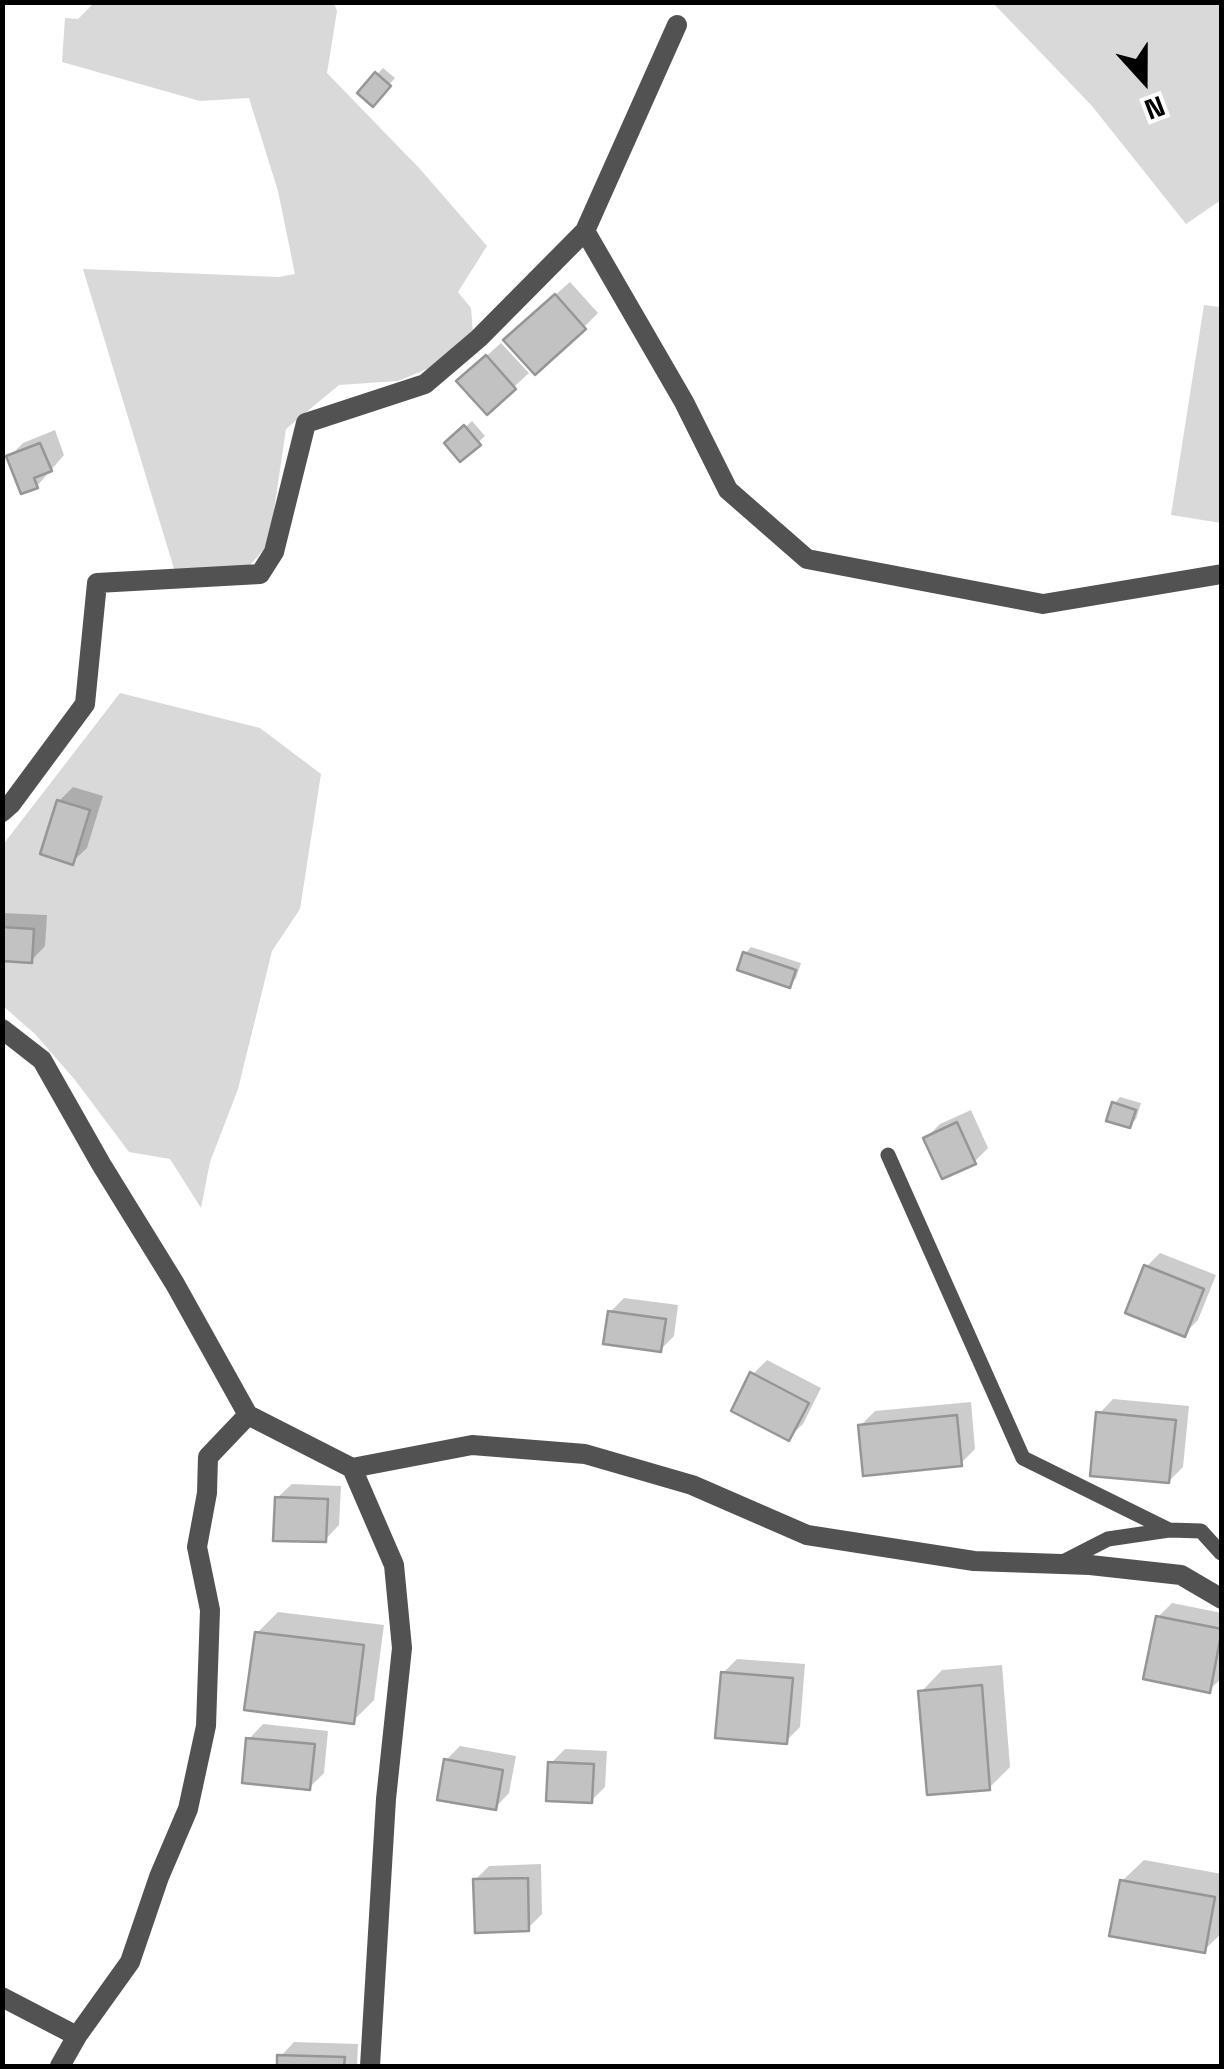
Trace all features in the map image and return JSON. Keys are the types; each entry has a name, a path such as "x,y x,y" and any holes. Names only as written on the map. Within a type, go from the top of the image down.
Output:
{"street":[{"path":"2,812 85,704 97,583 260,574 274,552 306,423 425,384 479,338 585,231 678,24"},
{"path":"585,231 684,402 728,490 807,559 1043,604 1222,574"},
{"path":"2,1029 42,1060 248,1415 352,1468 472,1445 585,1454 692,1485 807,1535 974,1562 1059,1564 1181,1576 1222,1599"},
{"path":"60,2066 130,1962 158,1877 188,1809 206,1726 210,1610 198,1548 208,1457 248,1415"},
{"path":"352,1468 394,1566 402,1648 386,1800 370,2066"},
{"path":"2,1996 77,2036"}],"lane":[{"path":"888,1155 1023,1458 1169,1530"},
{"path":"1059,1564 1108,1539 1169,1530 1202,1531 1220,1553"}],"shaded area":[{"path":"94,3 334,3 337,11 327,73 420,169 487,246 458,292 471,308 473,332 437,365 398,381 339,385 286,429 269,544 249,566 175,572 83,269 279,277 295,274 278,191 249,98 200,101 62,62 65,18 78,19"},
{"path":"993,3 1221,3 1221,200 1186,224 1092,106"},
{"path":"1204,305 1221,307 1221,523 1171,515"},
{"path":"120,693 260,728 321,774 300,909 272,951 238,1089 210,1162 201,1208 170,1159 129,1152 75,1080 35,1034 3,1006 2,846"}],"building":[{"path":"375,72 391,86 373,107 357,93"},
{"path":"555,294 586,329 535,375 503,340"},
{"path":"486,355 516,389 487,415 456,381"},
{"path":"464,425 481,445 460,462 444,443"},
{"path":"40,443 52,471 34,478 38,488 21,494 6,456"},
{"path":"57,800 90,810 73,865 40,854"},
{"path":"2,927 34,929 32,963 2,961"},
{"path":"743,952 796,970 790,988 737,970"},
{"path":"1112,1102 1136,1110 1130,1128 1106,1121"},
{"path":"957,1122 976,1164 942,1179 923,1138"},
{"path":"1144,1265 1204,1289 1185,1337 1125,1313"},
{"path":"608,1311 666,1319 661,1352 603,1344"},
{"path":"750,1372 809,1403 789,1441 731,1411"},
{"path":"1096,1412 1176,1420 1169,1483 1090,1476"},
{"path":"957,1415 962,1466 863,1476 858,1425"},
{"path":"275,1497 328,1499 326,1542 273,1541"},
{"path":"1156,1616 1222,1629 1210,1693 1143,1679"},
{"path":"255,1632 364,1645 354,1724 244,1710"},
{"path":"721,1672 793,1678 787,1744 715,1738"},
{"path":"982,1685 990,1790 927,1795 918,1691"},
{"path":"246,1738 315,1744 310,1790 242,1783"},
{"path":"444,1759 503,1770 496,1810 437,1800"},
{"path":"548,1762 594,1764 592,1803 546,1801"},
{"path":"528,1878 529,1931 475,1933 473,1879"},
{"path":"1120,1880 1215,1897 1205,1953 1109,1936"},
{"path":"277,2055 345,2057 344,2066 277,2066"}]}
